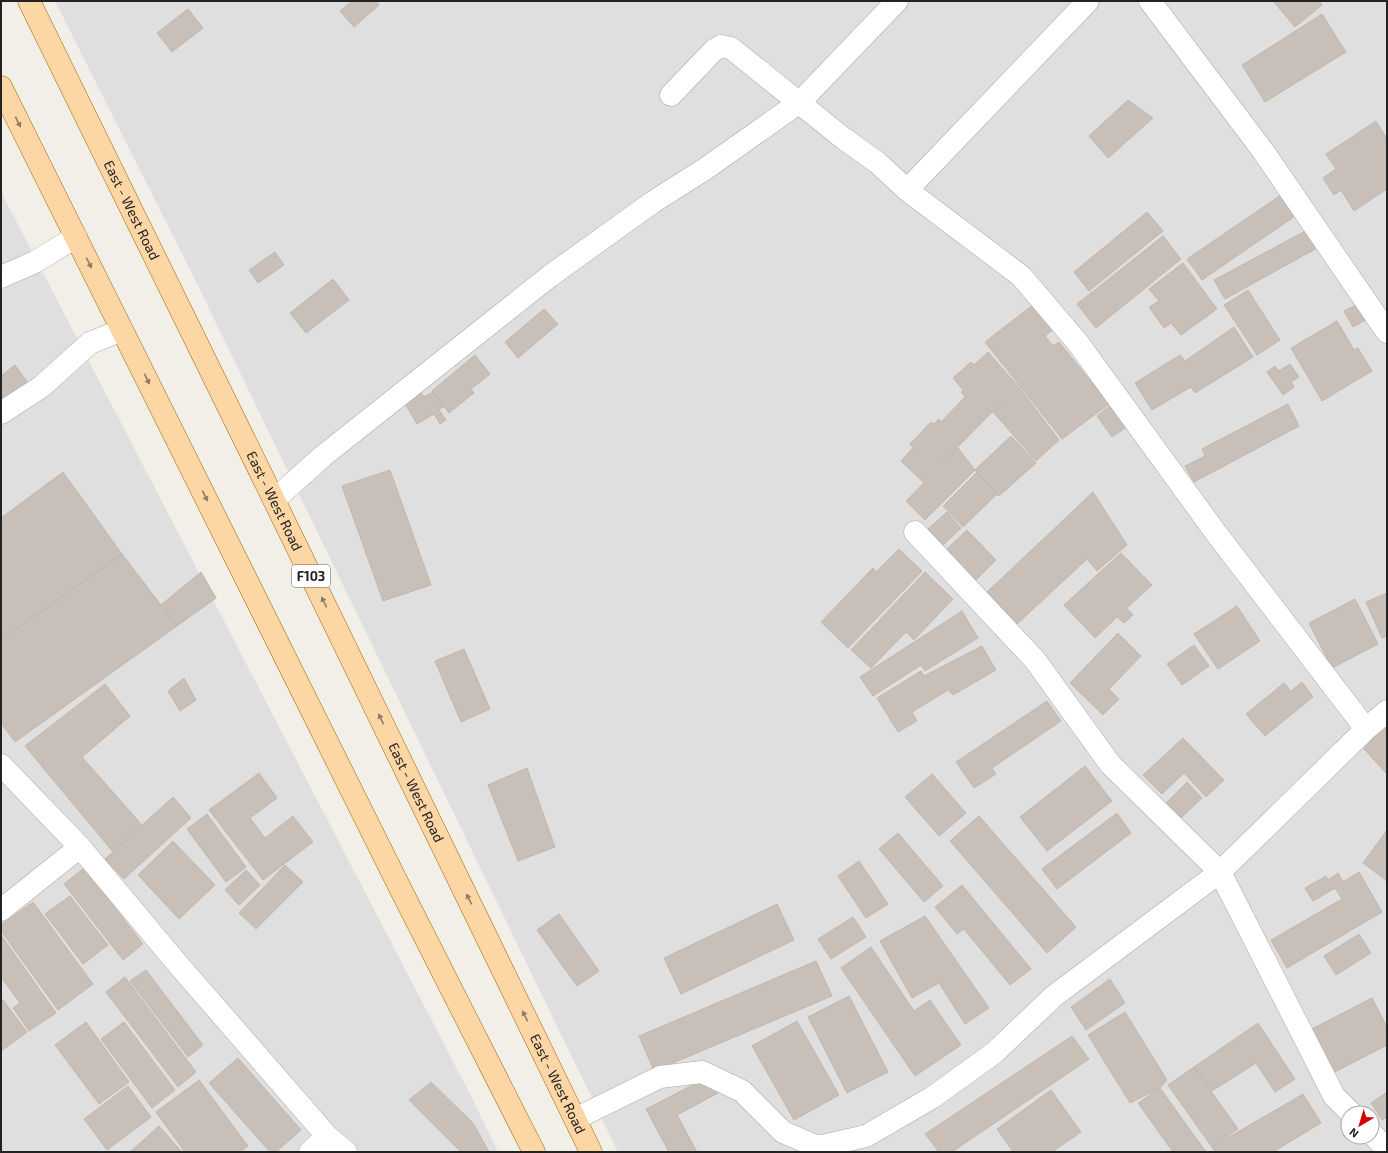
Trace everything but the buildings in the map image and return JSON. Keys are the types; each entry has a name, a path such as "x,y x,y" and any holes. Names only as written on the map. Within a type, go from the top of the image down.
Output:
{"main road":[{"name":"East - West Road","path":"29,1 274,500 591,1152"},
{"path":"1,87 401,890 534,1152"}],"street":[{"path":"274,500 323,456 550,276 653,202 705,169 800,102 897,1"},
{"path":"907,190 1088,1"},
{"path":"1150,1 1263,151 1387,332"},
{"path":"671,95 714,50 721,46 731,48 843,138 878,163 907,190 1021,276 1078,343 1216,533 1366,729"},
{"path":"1,277 35,262 76,237"},
{"path":"1,413 41,387 90,343 122,330"},
{"path":"915,532 1035,660 1110,764 1220,872 1334,1096 1343,1105"},
{"path":"575,1119 660,1077 702,1072 742,1091 783,1132 818,1147 866,1136 933,1097 994,1053 1054,996 1220,872 1366,729 1387,711"},
{"path":"1,765 80,847 176,962 327,1136 346,1152"},
{"path":"1,910 80,847"},
{"path":"310,1152 327,1136"}],"shaded area":[{"path":"55,1 1387,1 1387,1152 618,1152 199,288"},
{"path":"1,192 470,1094 498,1152 1,1152"}]}
